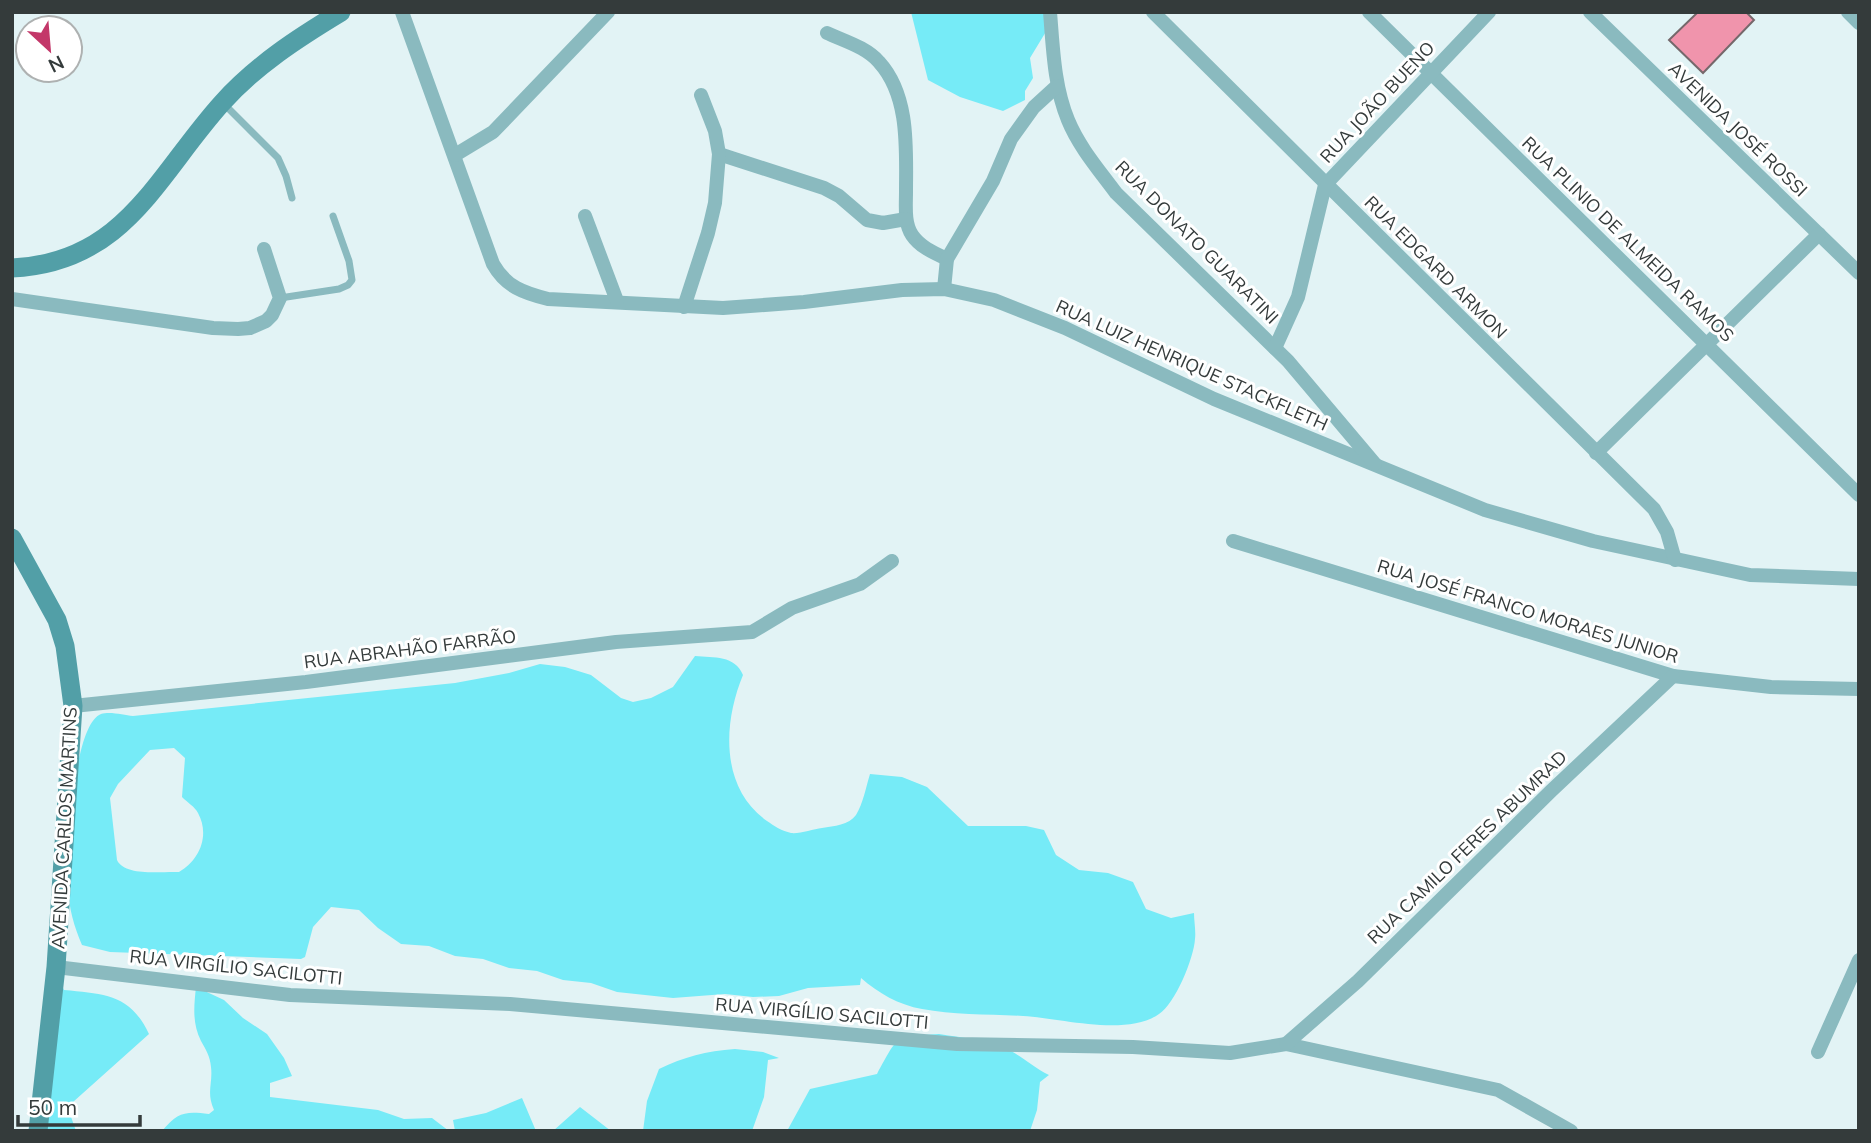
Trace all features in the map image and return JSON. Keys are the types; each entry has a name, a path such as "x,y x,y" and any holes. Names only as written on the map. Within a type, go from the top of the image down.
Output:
{"street":[{"path":"12,268 75,255 98,243 121,226 155,190 223,102 257,69 307,32 341,12"},
{"path":"402,12 455,155 493,132 608,12"},
{"name":"RUA DONATO GUARATINI","path":"1050,12 1057,86 1068,121 1085,150 1116,193 1289,361 1378,468"},
{"name":"RUA EDGARD ARMON","path":"1153,12 1654,509 1667,533 1675,560"},
{"name":"RUA PLINIO DE ALMEIDA RAMOS","path":"1369,12 1859,495"},
{"name":"RUA JOÃO BUENO","path":"1275,348 1298,297 1325,185 1489,12"},
{"name":"AVENIDA JOSÉ ROSSI","path":"1590,12 1859,272"},
{"path":"1849,12 1859,23"},
{"path":"827,33 871,55 891,81 903,113 906,219 910,232 934,254 947,259"},
{"path":"944,289 947,259 993,181 1011,139 1034,107 1057,86"},
{"path":"684,307 715,204 719,155 715,131 701,95"},
{"name":"RUA LUIZ HENRIQUE STACKFLETH","path":"455,155 493,264 500,277 527,294 548,299 684,307 757,306 902,290 944,289 994,300 1065,328 1214,399 1485,510 1593,541 1750,575 1859,579"},
{"path":"719,155 824,188 839,196 867,220 883,223 906,219"},
{"path":"585,216 617,301"},
{"path":"1597,453 1819,234"},
{"path":"12,299 213,328 250,328 266,321 281,298 264,249"},
{"name":"AVENIDA CARLOS MARTINS","path":"12,538 57,620 65,646 73,706 56,967 38,1131"},
{"name":"RUA JOSÉ FRANCO MORAES JUNIOR","path":"1233,541 1673,676 1771,687 1859,689"},
{"name":"RUA ABRAHÃO FARRÃO","path":"73,706 306,682 616,642 752,632 792,608 860,584 892,561"},
{"name":"RUA CAMILO FERES ABUMRAD","path":"1286,1044 1358,981 1551,791 1673,676"},
{"path":"1818,1052 1859,960"},
{"name":"RUA VIRGÍLIO SACILOTTI","path":"56,967 290,995 510,1004 957,1044 1133,1047 1230,1053 1286,1044 1498,1090 1571,1131"}],"lane":[{"path":"223,102 278,158 292,198"},
{"path":"281,298 339,289 352,280 349,261 333,216"}],"shaded area":[{"path":"911,12 1054,12 1050,25 1030,58 1033,78 1025,91 1025,100 1003,111 960,97 928,80"},
{"path":"695,656 723,659 735,664 739,669 743,675 736,694 729,734 733,773 752,807 781,830 798,833 845,823 858,811 870,774 902,777 927,787 968,826 1026,826 1044,830 1056,855 1079,870 1108,873 1133,882 1146,909 1171,918 1194,913 1194,947 1183,980 1171,1001 1159,1014 1145,1021 1111,1025 922,1009 889,998 861,978 860,985 808,988 779,996 725,994 673,998 617,992 591,983 563,980 537,971 509,968 483,959 455,956 429,946 401,944 359,910 331,907 313,927 305,957 301,959 110,952 82,945 72,917 69,896 70,823 83,742 91,723 101,714 133,716 455,683 540,664 565,667 591,675 621,698 633,702 651,698 673,687","holes":["174,748 185,758 182,797 197,811 203,830 197,854 193,861 179,872 128,869 117,860 110,798 118,784 150,750"]},
{"path":"62,986 64,990 115,998 133,1011 149,1034 73,1102 69,1111 76,1131 35,1131"},
{"path":"196,987 224,1000 243,1018 267,1034 284,1058 292,1076 270,1083 270,1097 378,1110 404,1119 432,1118 449,1131 162,1131 182,1114 209,1114 214,1110 210,1098 211,1073 208,1053 198,1034 195,1021"},
{"path":"939,1034 1003,1047 1049,1075 1040,1082 1037,1110 1030,1131 787,1131 810,1089 877,1074 899,1040"},
{"path":"735,1049 763,1052 779,1058 768,1060 764,1097 752,1131 643,1131 647,1101 659,1069 695,1055"},
{"path":"522,1098 536,1131 455,1131 453,1120 486,1113"},
{"path":"580,1107 611,1131 553,1131"}],"building":[{"path":"1698,12 1746,12 1754,20 1703,73 1669,40"}]}
